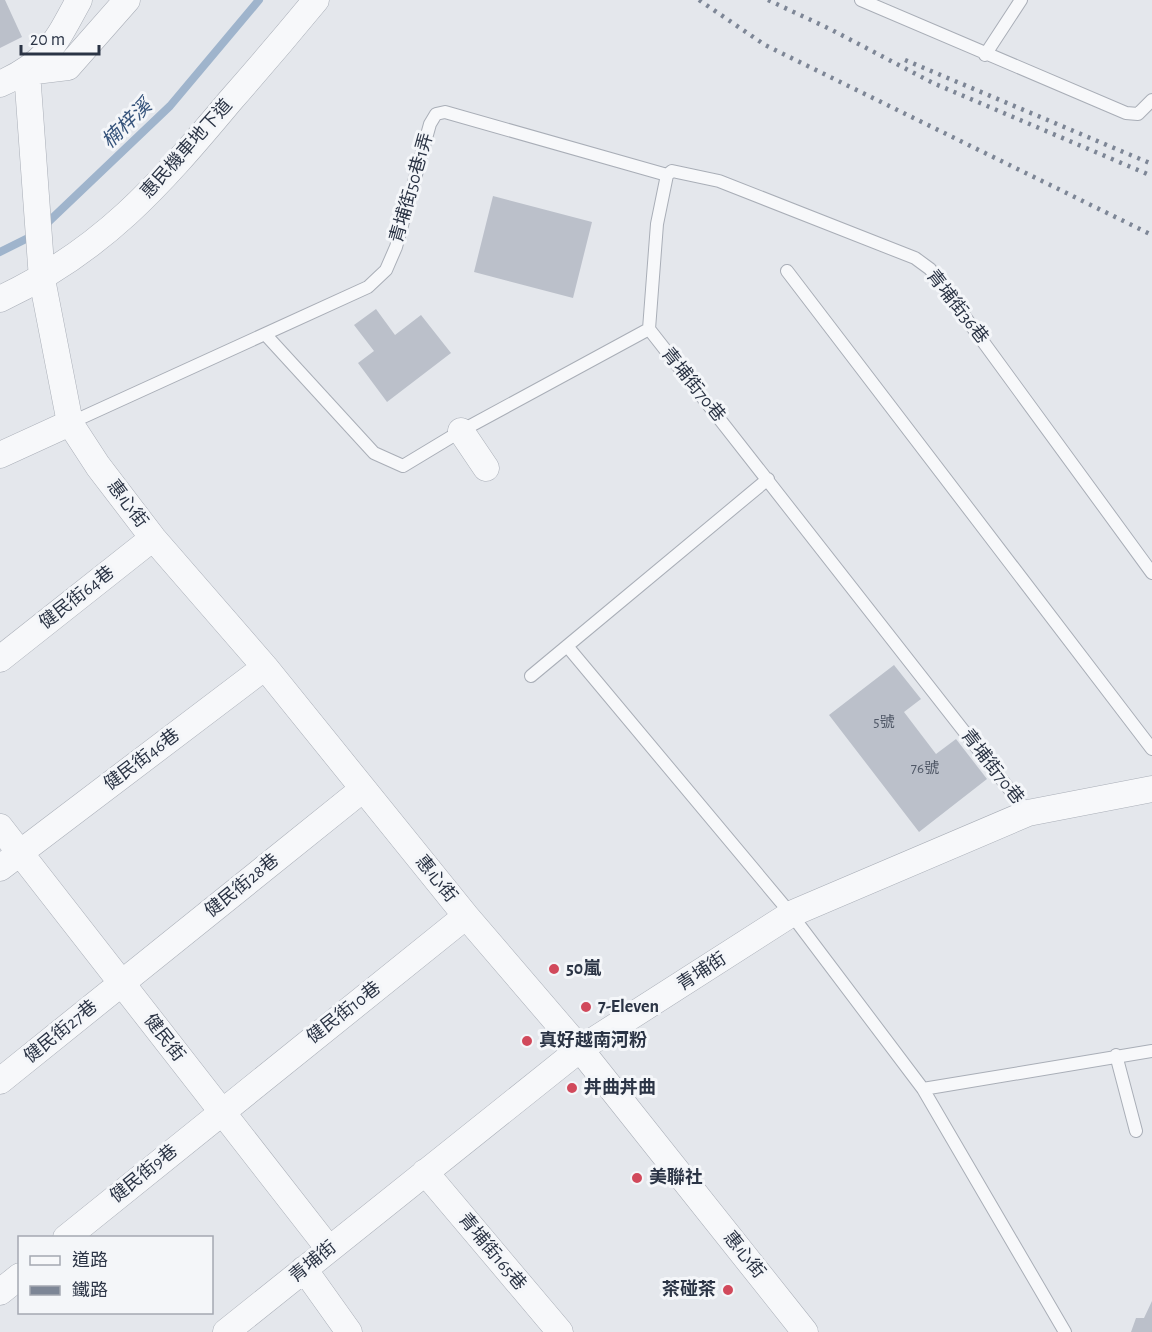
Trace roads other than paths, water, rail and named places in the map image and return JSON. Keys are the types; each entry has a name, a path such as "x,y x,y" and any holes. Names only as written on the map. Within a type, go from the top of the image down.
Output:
{"street":[{"path":"27,72 53,47 79,0"},
{"path":"0,84 27,72 68,67 126,0"},
{"name":"惠民機車地下道","path":"0,299 42,279 100,238 161,182 316,0"},
{"path":"0,454 70,423 42,279 27,72"},
{"name":"惠心街","path":"70,423 98,466 153,538 265,667 466,916 579,1049 805,1332"},
{"path":"461,431 486,468"},
{"name":"健民街64巷","path":"0,659 153,538"},
{"name":"健民街46巷","path":"10,860 265,667"},
{"name":"健民街28巷","path":"122,983 363,789"},
{"name":"青埔街","path":"226,1332 579,1049 791,914 1028,813 1152,789"},
{"name":"健民街","path":"0,827 10,860 122,983 329,1249"},
{"name":"健民街10巷","path":"221,1111 466,916"},
{"name":"健民街27巷","path":"0,1081 122,983"},
{"name":"健民街9巷","path":"68,1236 221,1111"},
{"name":"青埔街165巷","path":"425,1172 560,1332"},
{"path":"303,1269 349,1332"},
{"path":"0,1292 18,1278"}],"lane":[{"path":"861,0 985,55 1126,113 1138,114 1150,106"},
{"path":"985,55 1021,0"},
{"name":"青埔街50巷1弄","path":"70,423 368,287 386,270 396,247 430,124 436,114 445,112 667,175"},
{"name":"青埔街36巷","path":"667,175 672,171 719,181 915,258 930,269 1152,573"},
{"path":"649,329 657,224 667,175"},
{"path":"787,271 1152,749"},
{"name":"青埔街70巷","path":"265,334 374,453 404,466 461,431 649,329 1028,813"},
{"path":"531,676 768,479"},
{"path":"567,646 791,914 923,1089 1065,1332"},
{"path":"923,1089 1116,1055 1152,1051"},
{"path":"1116,1055 1136,1131"}],"waterway":[{"name":"楠梓溪","path":"43,227 170,106 259,0"},
{"name":"楠梓溪","path":"0,252 34,235"}],"railway":[{"path":"699,0 765,45 1152,235"},
{"path":"768,0 830,29 933,83 1152,176"},
{"path":"905,60 1152,164"}],"place":[{"name":"50嵐","path":"554,969"},
{"name":"7-Eleven","path":"586,1007"},
{"name":"真好越南河粉","path":"527,1041"},
{"name":"丼曲丼曲","path":"572,1088"},
{"name":"美聯社","path":"637,1178"},
{"name":"茶碰茶","path":"728,1290"}]}
